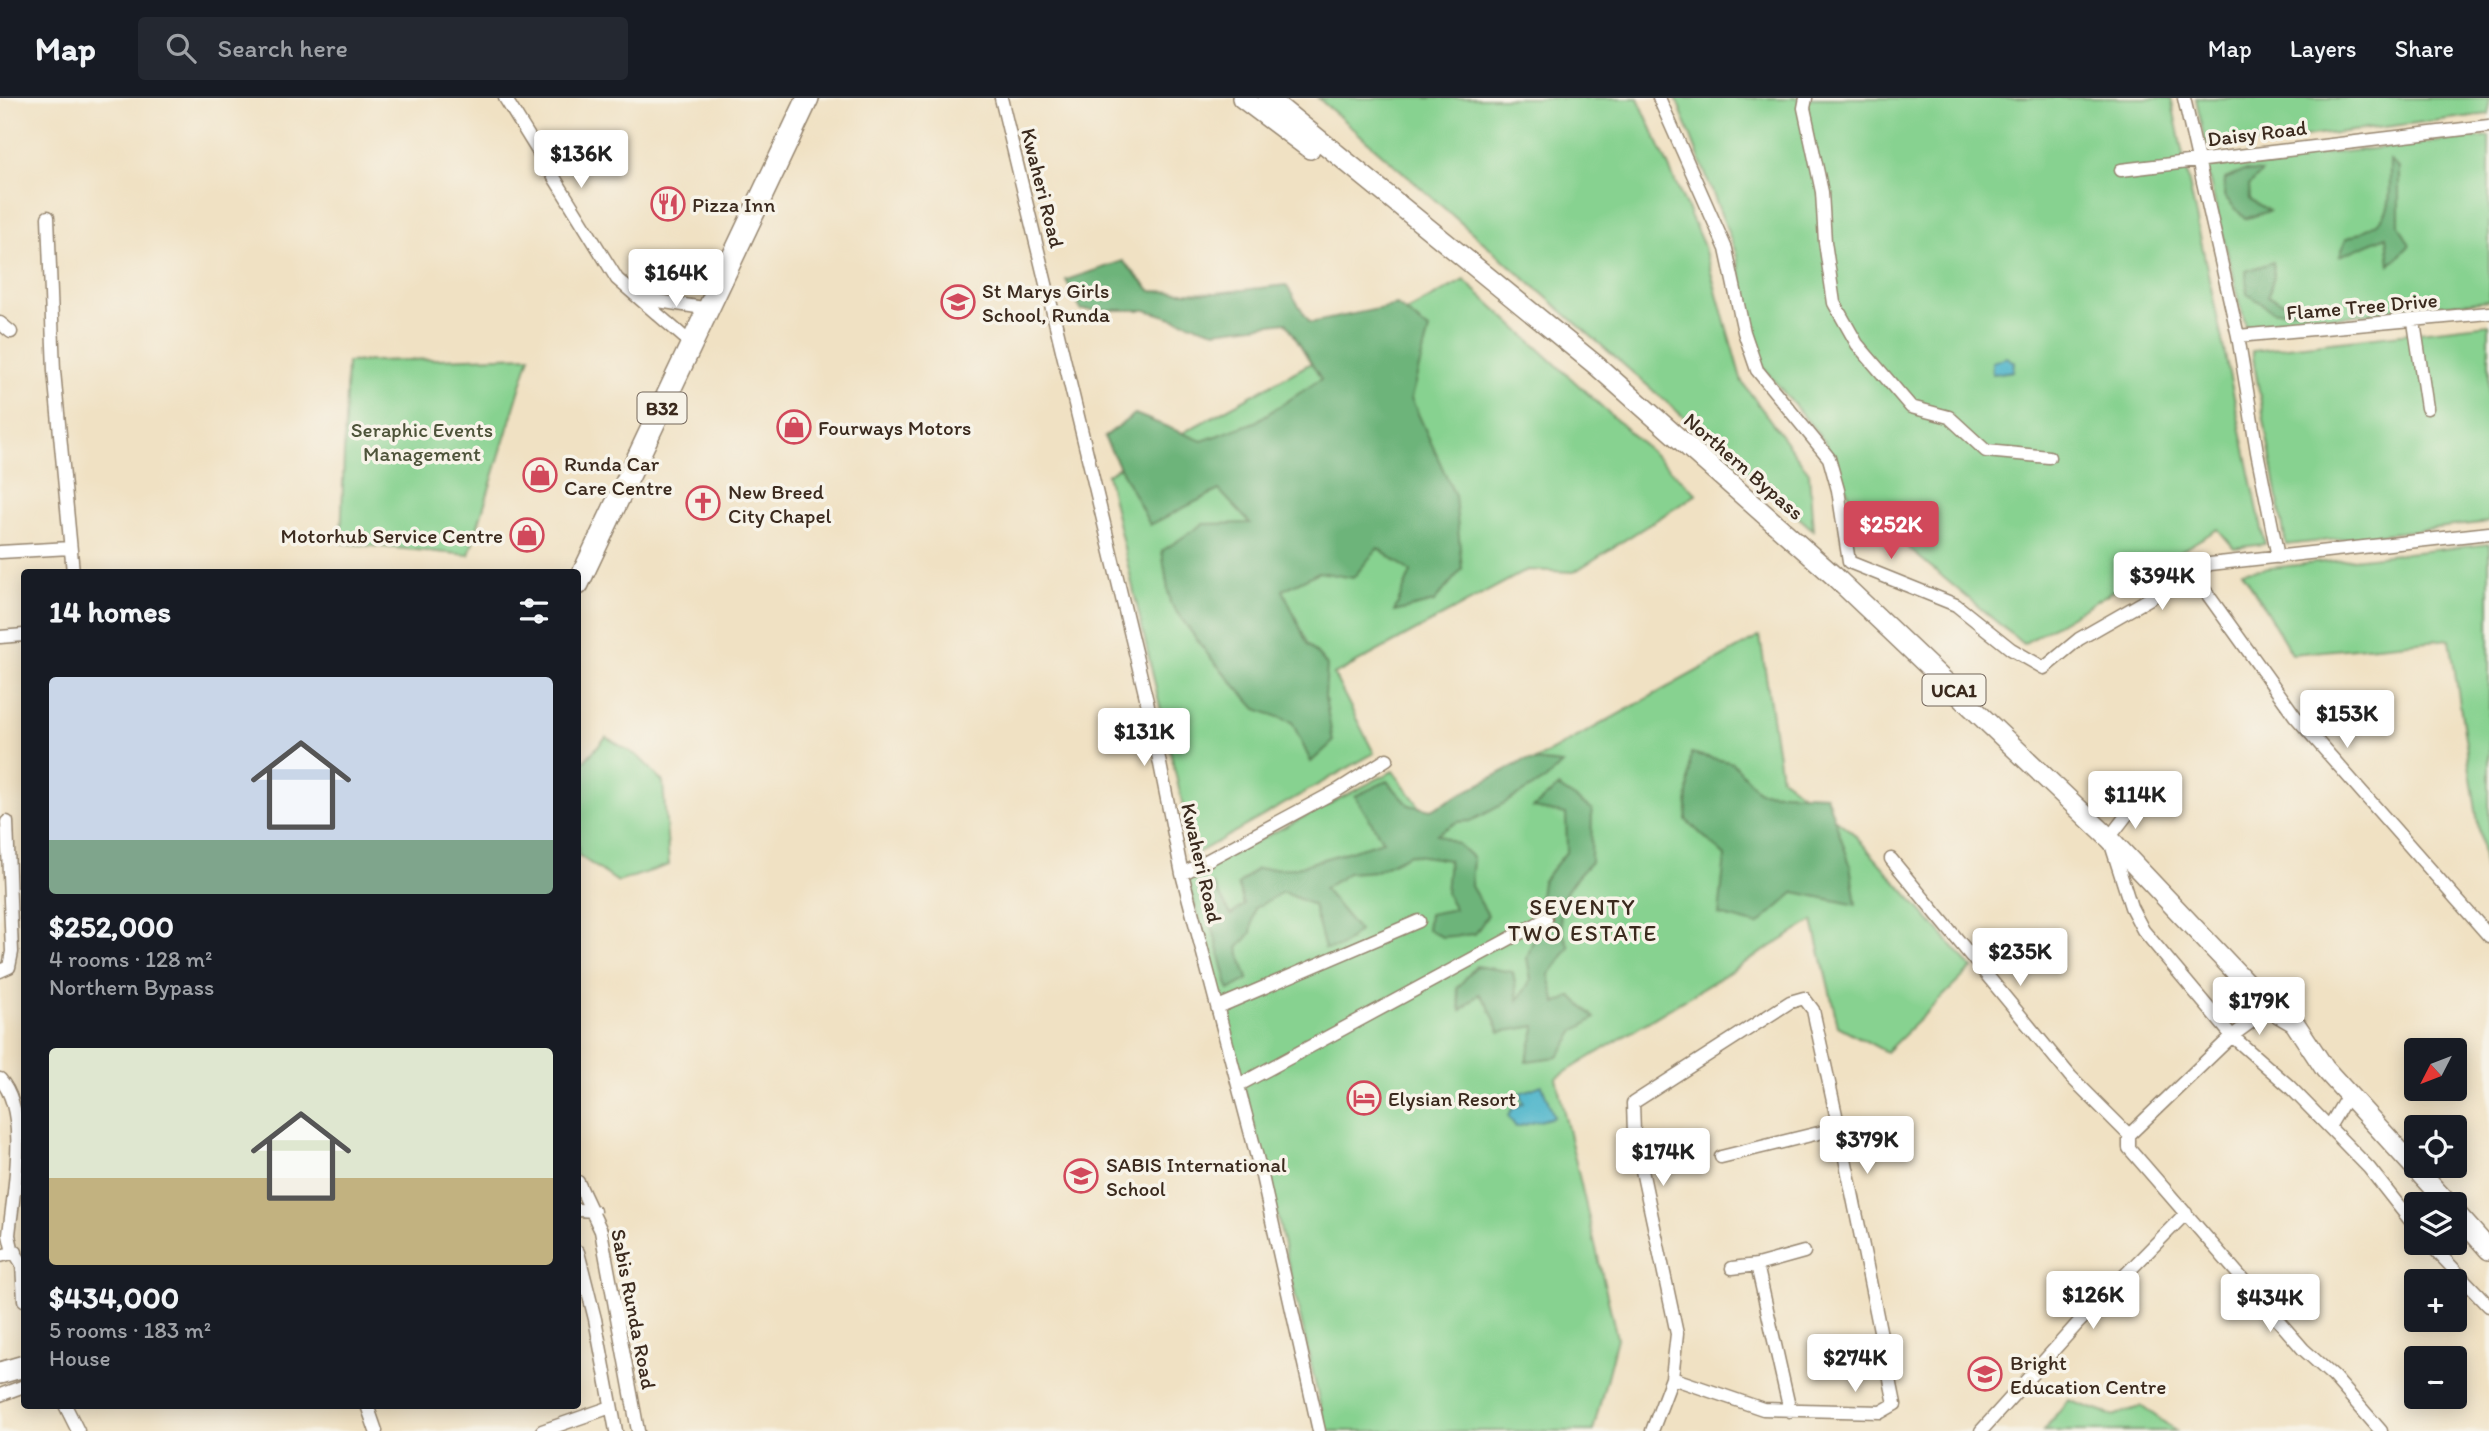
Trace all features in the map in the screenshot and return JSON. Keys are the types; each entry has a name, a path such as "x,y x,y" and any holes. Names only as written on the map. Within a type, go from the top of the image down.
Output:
{"highway":[{"name":"B32","path":"581,578 808,98"},
{"path":"0,1373 21,1367"}],"main road":[{"path":"1242,98 1360,186 1416,219"},
{"name":"Northern Bypass","path":"1268,98 1597,366 1834,576 2109,838 2270,1007 2294,1022 2325,1069 2437,1192"},
{"path":"1285,98 1336,155"},
{"path":"2467,1225 2489,1250"}],"street":[{"path":"505,98 617,279 693,345"},
{"name":"Kwaheri Road","path":"1001,98 1147,702 1182,874 1239,1085 1319,1431"},
{"path":"1659,98 1726,249 1744,332 1757,370 1829,458 1838,490 1849,562"},
{"path":"1806,98 1804,108 1822,192 1825,242 1835,303 1857,344 1911,407 1949,417 1986,451 2049,457"},
{"path":"2184,98 2238,336 2278,557"},
{"name":"Daisy Road","path":"2121,170 2489,126"},
{"path":"48,217 54,371 73,569"},
{"path":"638,298 710,309"},
{"name":"Flame Tree Drive","path":"2238,336 2414,322 2489,313"},
{"path":"2414,322 2427,408"},
{"path":"0,323 11,332"},
{"path":"1849,562 1956,605 2011,649 2044,668 2079,639 2210,564 2489,533"},
{"path":"0,552 70,548"},
{"path":"1834,576 1849,562"},
{"path":"2193,574 2295,716 2489,936"},
{"path":"0,637 21,635"},
{"path":"1182,874 1338,790 1387,759"},
{"path":"2136,803 2109,838 2131,907 2143,930 2232,1036 2289,1086 2369,1168 2404,1212"},
{"path":"0,971 9,967 12,952 7,822"},
{"path":"1891,859 2071,1077 2129,1135 2129,1148 2134,1155 2303,1349 2342,1386 2381,1431"},
{"path":"1239,1085 1546,919"},
{"path":"1217,1007 1419,921"},
{"path":"1652,1431 1672,1378 1677,1334 1634,1133 1632,1108 1635,1099 1801,997 1813,1010 1895,1404 1881,1412 1790,1411 1752,1407 1672,1378"},
{"path":"2129,1135 2232,1036 2270,1007"},
{"path":"0,1079 11,1094 16,1117 9,1235 12,1248 21,1262"},
{"path":"2329,1127 2348,1095"},
{"path":"1721,1157 1835,1129 1838,1124"},
{"path":"581,1187 594,1211"},
{"name":"Sabis Runda Road","path":"581,1210 594,1211 611,1283 638,1431"},
{"path":"1981,1431 2078,1322 2186,1213"},
{"path":"0,1256 16,1252"},
{"path":"1732,1268 1757,1265 1804,1252"},
{"path":"2440,1255 2489,1306"},
{"path":"581,1264 595,1319 616,1431"},
{"path":"1757,1265 1790,1411"},
{"path":"0,1395 21,1387"},
{"path":"542,1431 611,1408"},
{"path":"67,1409 78,1431"},
{"path":"368,1409 376,1431"}],"green space":[{"path":"1318,98 1638,98 1703,244 1742,382 1809,473 1813,530"},
{"path":"1676,98 2171,98 2265,544 2234,548 2218,529 2023,644 1852,501 1825,442 1760,364 1736,253"},
{"path":"2196,98 2489,98 2489,114 2206,149"},
{"path":"2489,136 2489,300 2246,327 2206,167"},
{"path":"2390,161 2399,168 2399,225 2410,245 2390,265 2387,236 2340,256 2346,239 2374,225 2386,212 2390,192"},
{"path":"2244,171 2262,172 2249,186 2250,199 2269,211 2245,219 2224,196 2225,179"},
{"path":"1123,261 1151,291 1216,293 1286,285 1310,323 1397,305 1429,330 1411,398 1455,496 1462,569 1434,602 1394,612 1411,572 1378,548 1353,578 1319,572 1283,590 1307,643 1327,665 1325,697 1333,742 1311,762 1292,722 1256,709 1209,656 1170,603 1162,551 1203,524 1250,523 1219,490 1150,525 1104,437 1135,414 1202,441 1255,422 1321,379 1286,322 1215,331 1146,310 1081,310 1066,280"},
{"path":"2273,262 2274,276 2268,296 2303,310 2274,311 2247,294 2246,271"},
{"path":"1464,280 1697,494 1574,572 1527,570 1334,675 1374,753 1194,855 1107,474"},
{"path":"2489,324 2489,522 2286,545 2252,351"},
{"name":"Seraphic Events Management","path":"530,356 469,555 341,543 347,362"},
{"path":"2489,544 2489,896 2450,639 2292,654 2242,571"},
{"path":"1760,636 1781,777 1853,833 1972,968 1886,1052 1838,1026 1813,921 1556,1078 1617,1338 1593,1431 1326,1431 1271,1188 1187,877 1393,771 1429,819"},
{"path":"606,737 639,757 663,782 669,865 618,882 581,857 581,765"},
{"path":"1691,753 1733,763 1759,792 1826,795 1850,864 1856,905 1795,892 1758,925 1719,915 1725,856 1686,820"},
{"path":"1525,760 1562,764 1545,780 1492,810 1471,821 1457,822 1437,834 1458,844 1473,858 1471,886 1488,915 1475,934 1442,937 1427,929 1429,914 1455,909 1446,893 1449,860 1410,854 1376,871 1348,873 1324,889 1359,931 1340,947 1325,949 1313,905 1283,892 1255,908 1251,933 1238,948 1248,979 1229,990 1202,886 1213,884 1231,915 1244,905 1238,885 1256,869 1294,868 1383,841 1355,796 1387,781 1409,805 1431,810"},
{"path":"1558,787 1592,809 1591,862 1573,882 1562,900 1560,921 1569,947 1549,975 1556,1004 1572,996 1595,1018 1575,1031 1558,1057 1526,1061 1536,1026 1500,1032 1487,1003 1479,994 1461,1011 1457,988 1476,966 1513,972 1518,1000 1531,980 1527,958 1535,934 1542,882 1567,851 1566,814 1533,808"},
{"path":"2068,1400 2113,1416 2142,1406 2176,1431 2043,1431"}],"water":[{"path":"2006,357 2014,362 2013,371 1992,374 1992,362"},
{"path":"1542,1085 1554,1117 1516,1127 1508,1116 1512,1109 1523,1103 1520,1093"}],"place":[{"name":"Pizza Inn","path":"668,204"},
{"name":"St Marys Girls School, Runda","path":"958,302"},
{"name":"Fourways Motors","path":"794,427"},
{"name":"Runda Car Care Centre","path":"540,475"},
{"name":"New Breed City Chapel","path":"703,503"},
{"name":"Motorhub Service Centre","path":"527,535"},
{"name":"Elysian Resort","path":"1364,1098"},
{"name":"SABIS International School","path":"1081,1176"},
{"name":"Bright Education Centre","path":"1985,1374"}],"district":[{"name":"SEVENTY TWO ESTATE","path":"1583,920"}]}
